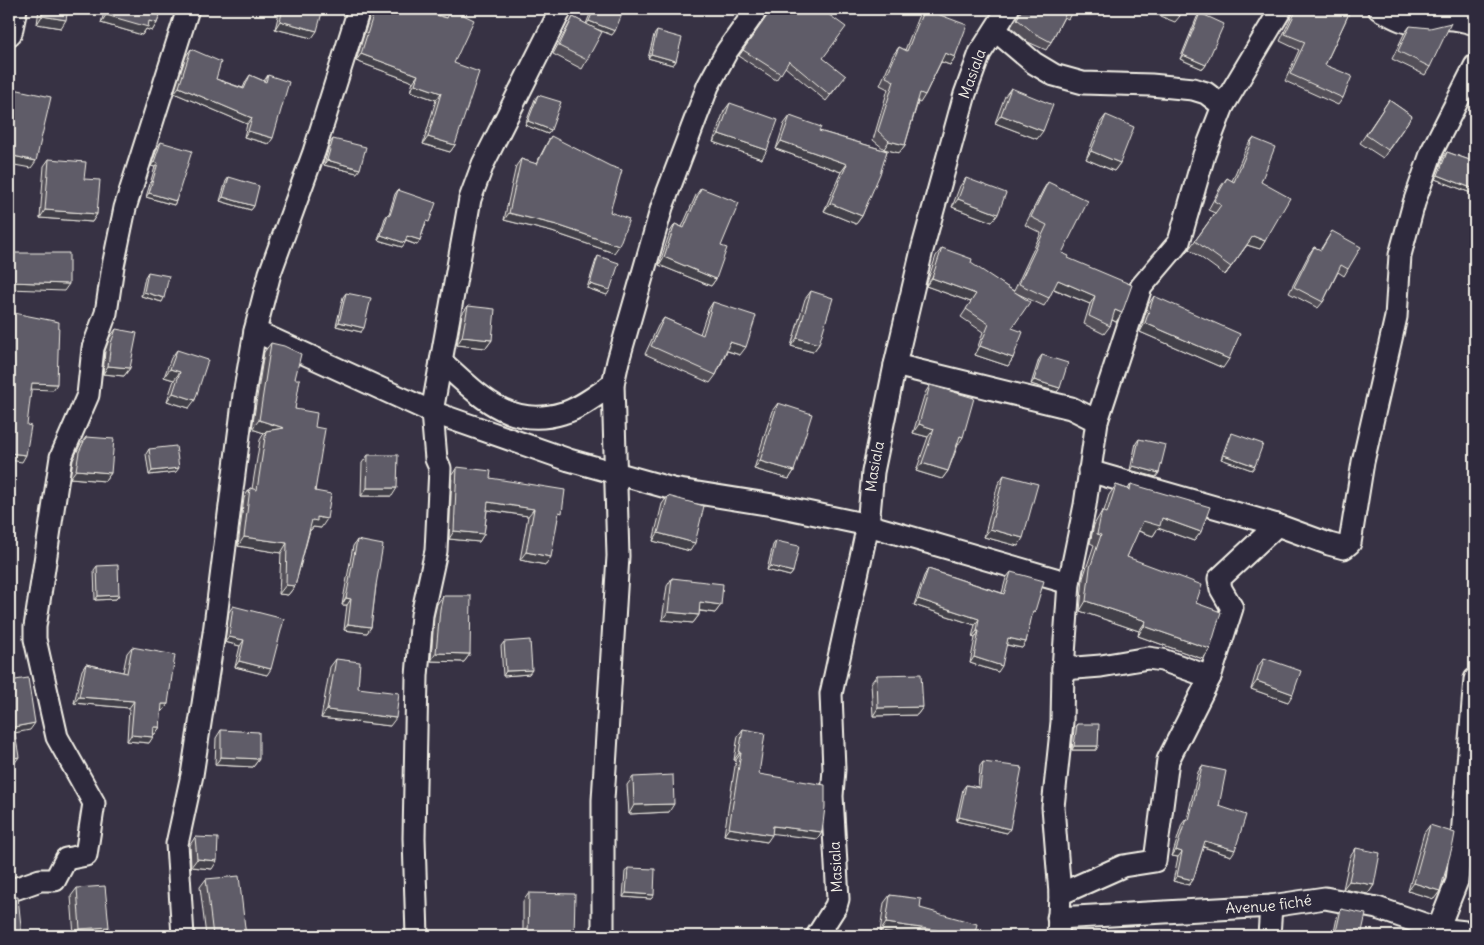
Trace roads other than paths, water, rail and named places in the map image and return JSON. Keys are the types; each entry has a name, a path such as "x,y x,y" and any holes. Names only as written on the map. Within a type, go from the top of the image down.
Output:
{"street":[{"path":"9,35 12,33 16,9"},
{"path":"9,890 40,880 55,880 66,859 86,855 94,803 57,737 35,639 35,627 60,457 88,395 93,348 106,313 125,208 188,9"},
{"path":"182,936 177,844 192,775 214,633 244,396 255,331 270,273 314,152 359,9"},
{"path":"417,936 414,838 417,676 422,615 436,551 440,468 436,459 432,412 470,199 483,164 561,9"},
{"path":"603,936 603,800 618,556 613,384 662,207 708,86 727,51 757,9"},
{"name":"Masiala","path":"817,936 836,906 838,899 832,796 834,769 831,694 868,525 873,472 895,365 922,250 965,94 980,53 1008,9"},
{"path":"1058,927 1060,894 1053,807 1062,722 1063,668 1069,583 1085,504 1097,421 1141,287 1178,242 1204,154 1223,106 1281,9"},
{"path":"1379,9 1407,22 1422,24 1443,19 1456,19 1475,24"},
{"path":"995,30 1034,63 1054,75 1083,83 1151,85 1193,89 1206,93 1223,106"},
{"path":"1089,471 1277,525 1329,544 1344,548 1350,543 1363,462 1396,317 1400,255 1414,202 1432,151 1475,66"},
{"path":"255,331 432,412 569,460 673,488 773,505 868,525 1069,583"},
{"path":"441,361 486,401 498,408 520,416 541,418 564,413 613,384"},
{"path":"895,365 1064,406 1084,413 1097,421"},
{"path":"1060,894 1123,866 1155,861 1168,760 1210,677 1232,608 1221,589 1219,579 1277,525"},
{"path":"1063,668 1101,666 1148,658 1162,660 1210,677"},
{"path":"1457,933 1457,881 1475,680"},
{"name":"Avenue fiché","path":"1058,927 1271,906 1325,898 1377,908 1457,933"},
{"path":"1270,936 1271,906"}]}
